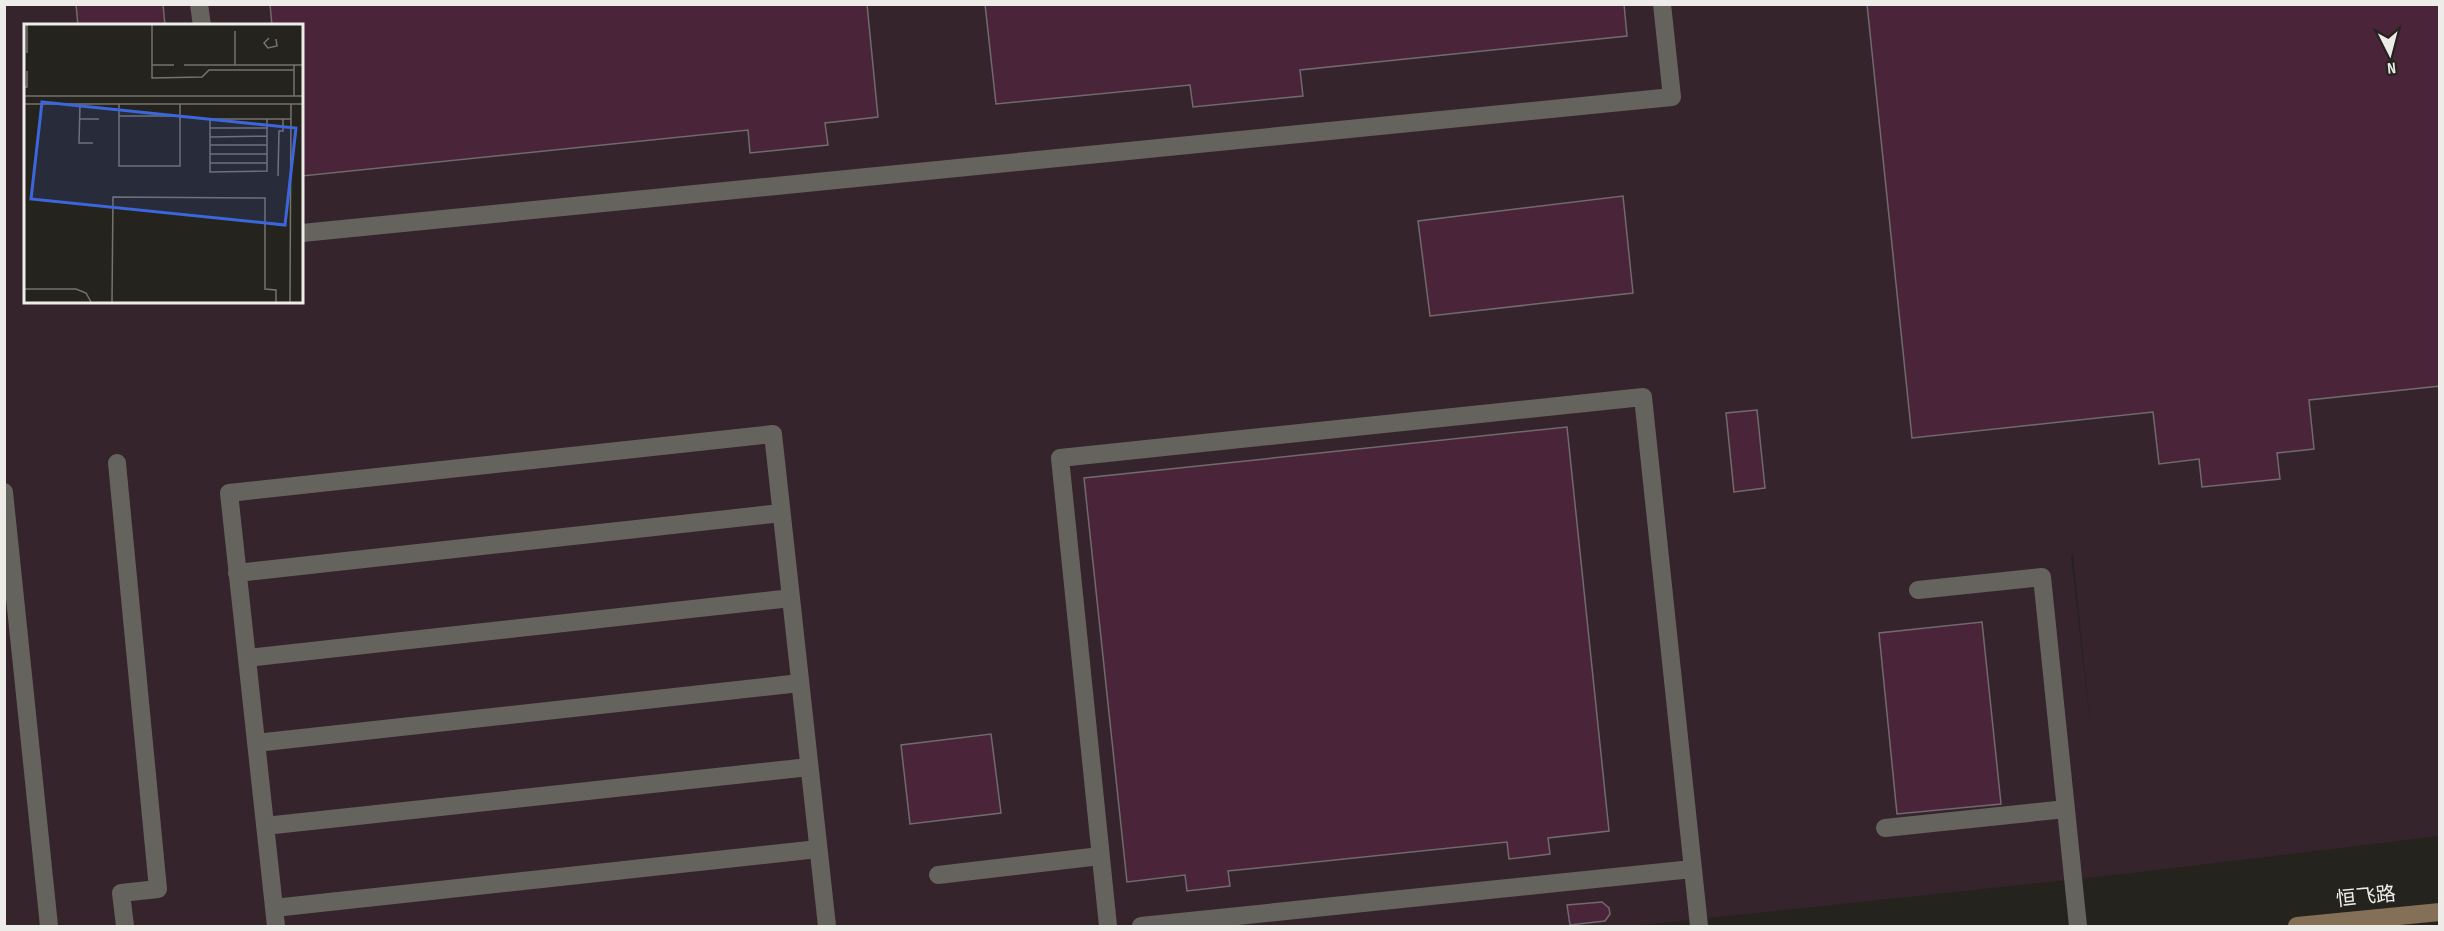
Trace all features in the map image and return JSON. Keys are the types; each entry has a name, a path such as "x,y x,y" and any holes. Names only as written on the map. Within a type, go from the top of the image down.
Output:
{"main road":[{"name":"恒飞路","path":"2297,927 2439,912"}],"lane":[{"path":"199,4 202,24"},
{"path":"303,233 1672,97 1662,4"},
{"path":"1108,927 1060,458 1643,397 1699,927"},
{"path":"276,927 229,493 773,434 827,927"},
{"path":"117,463 158,889 122,893 125,927"},
{"path":"4,492 49,927"},
{"path":"237,573 781,513"},
{"path":"1918,590 2042,577 2078,927"},
{"path":"247,658 791,598"},
{"path":"256,743 800,683"},
{"path":"265,826 809,767"},
{"path":"1885,828 2066,809"},
{"path":"274,908 818,849"},
{"path":"938,875 1100,856"},
{"path":"1141,927 1692,868"}],"shaded area":[{"path":"5,5 2439,5 2439,836 2106,876 1633,926 5,926","holes":["2073,555 2091,733 2071,556"]}],"building":[{"path":"76,4 163,4 165,24 78,24"},
{"path":"270,4 867,4 878,117 825,123 828,145 750,153 748,130 303,176 303,24 272,24"},
{"path":"985,4 1624,4 1627,36 1300,70 1303,96 1193,107 1190,85 996,104"},
{"path":"1867,4 2440,4 2440,386 2309,400 2314,449 2277,453 2280,479 2202,487 2199,459 2159,464 2153,412 1912,438"},
{"path":"1623,196 1633,293 1430,316 1418,221"},
{"path":"1757,410 1765,488 1734,492 1726,413"},
{"path":"1567,427 1609,831 1548,838 1550,854 1509,859 1507,842 1228,871 1230,886 1187,891 1185,875 1127,882 1084,478"},
{"path":"1982,622 2001,804 1897,814 1879,633"},
{"path":"991,734 1001,813 910,824 901,745"},
{"path":"1602,902 1609,908 1610,914 1605,921 1570,925 1567,905"}]}
